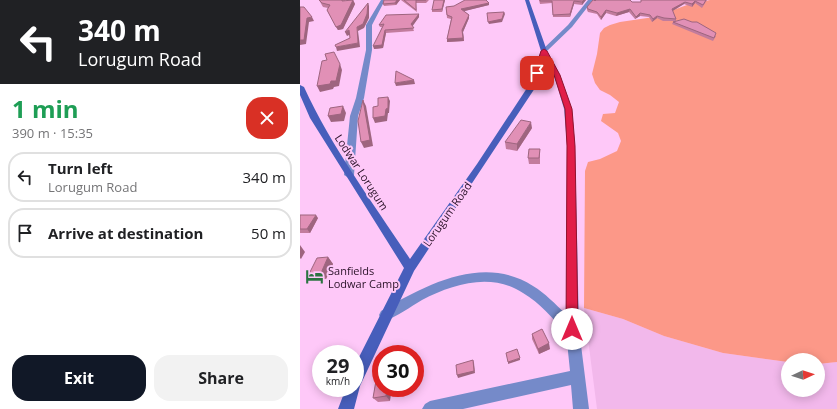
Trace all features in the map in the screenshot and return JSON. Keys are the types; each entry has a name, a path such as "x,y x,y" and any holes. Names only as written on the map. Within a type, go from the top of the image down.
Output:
{"main road":[{"path":"527,0 544,51"},
{"name":"Lorugum Road","path":"364,361 385,315 410,268 533,85 544,51"},
{"name":"Lodwar Lorugum","path":"300,87 314,118 349,175 410,268"},
{"path":"346,409 350,397"}],"street":[{"path":"349,175 354,116 360,98 370,50 369,25 383,0"},
{"path":"581,409 572,329 571,146 568,109 557,75 544,51 570,26 591,0"},
{"path":"385,315 417,296 441,285 468,278 503,278 522,286 534,294 572,329"},
{"path":"430,409 578,376"}],"shaded area":[{"path":"710,0 837,0 837,362 825,363 825,353 781,353 781,361 723,353 664,336 623,319 584,308 585,171 588,162 600,159 617,151 621,141 618,133 601,121 603,114 615,113 619,102 600,90 595,83 592,74 600,33 604,28 610,25 654,17 687,5"},
{"path":"584,308 623,319 664,336 723,353 781,361 781,397 825,397 825,363 837,362 837,409 597,409"}],"building":[{"path":"319,0 353,0 341,25 336,27 327,10 330,5 322,3"},
{"path":"384,0 397,0 395,3 383,4"},
{"path":"404,0 416,0 416,10"},
{"path":"434,0 444,0 442,9 432,10"},
{"path":"465,0 486,0 489,3 461,9 469,15 462,30 463,38 447,39 452,17 447,15 446,7 454,6"},
{"path":"540,0 584,0 582,2 574,1 570,14 553,15 552,1"},
{"path":"593,0 630,0 632,2 641,2 641,0 706,0 703,5 695,1 692,4 685,2 672,9 676,19 657,16 653,19 650,15 640,13 636,17 630,9 617,13 606,10 601,17 597,12 588,9 587,7"},
{"path":"368,3 367,14 363,24 357,27 358,43 336,47 335,45 350,38 349,30 345,32"},
{"path":"300,7 304,7 312,17 307,18 304,40 300,40"},
{"path":"504,12 502,19 488,22 487,13"},
{"path":"419,14 411,24 414,28 385,30 382,45 373,46 384,24 379,25 386,15"},
{"path":"684,19 697,22 716,33 714,38 673,22"},
{"path":"334,52 340,64 336,81 331,81 330,84 317,86 322,61 327,60 325,54"},
{"path":"396,71 414,80 395,83"},
{"path":"388,97 388,108 386,109 385,116 373,118 373,107 378,106 378,98"},
{"path":"363,100 370,140 361,142 358,121"},
{"path":"343,106 341,114 328,116 330,108"},
{"path":"521,120 531,122 517,144 505,142"},
{"path":"529,149 540,149 539,158 528,158"},
{"path":"300,215 316,215 307,229 300,229"},
{"path":"328,257 321,273 309,274 317,258"},
{"path":"542,329 549,343 538,349 532,334"},
{"path":"517,349 520,358 508,362 506,353"},
{"path":"473,360 474,371 457,375 456,365"}],"place":[{"name":"Sanfields Lodwar Camp","path":"315,276"}],"route":[{"path":"537,73 544,51 557,75 568,109 571,146 572,329"}]}
